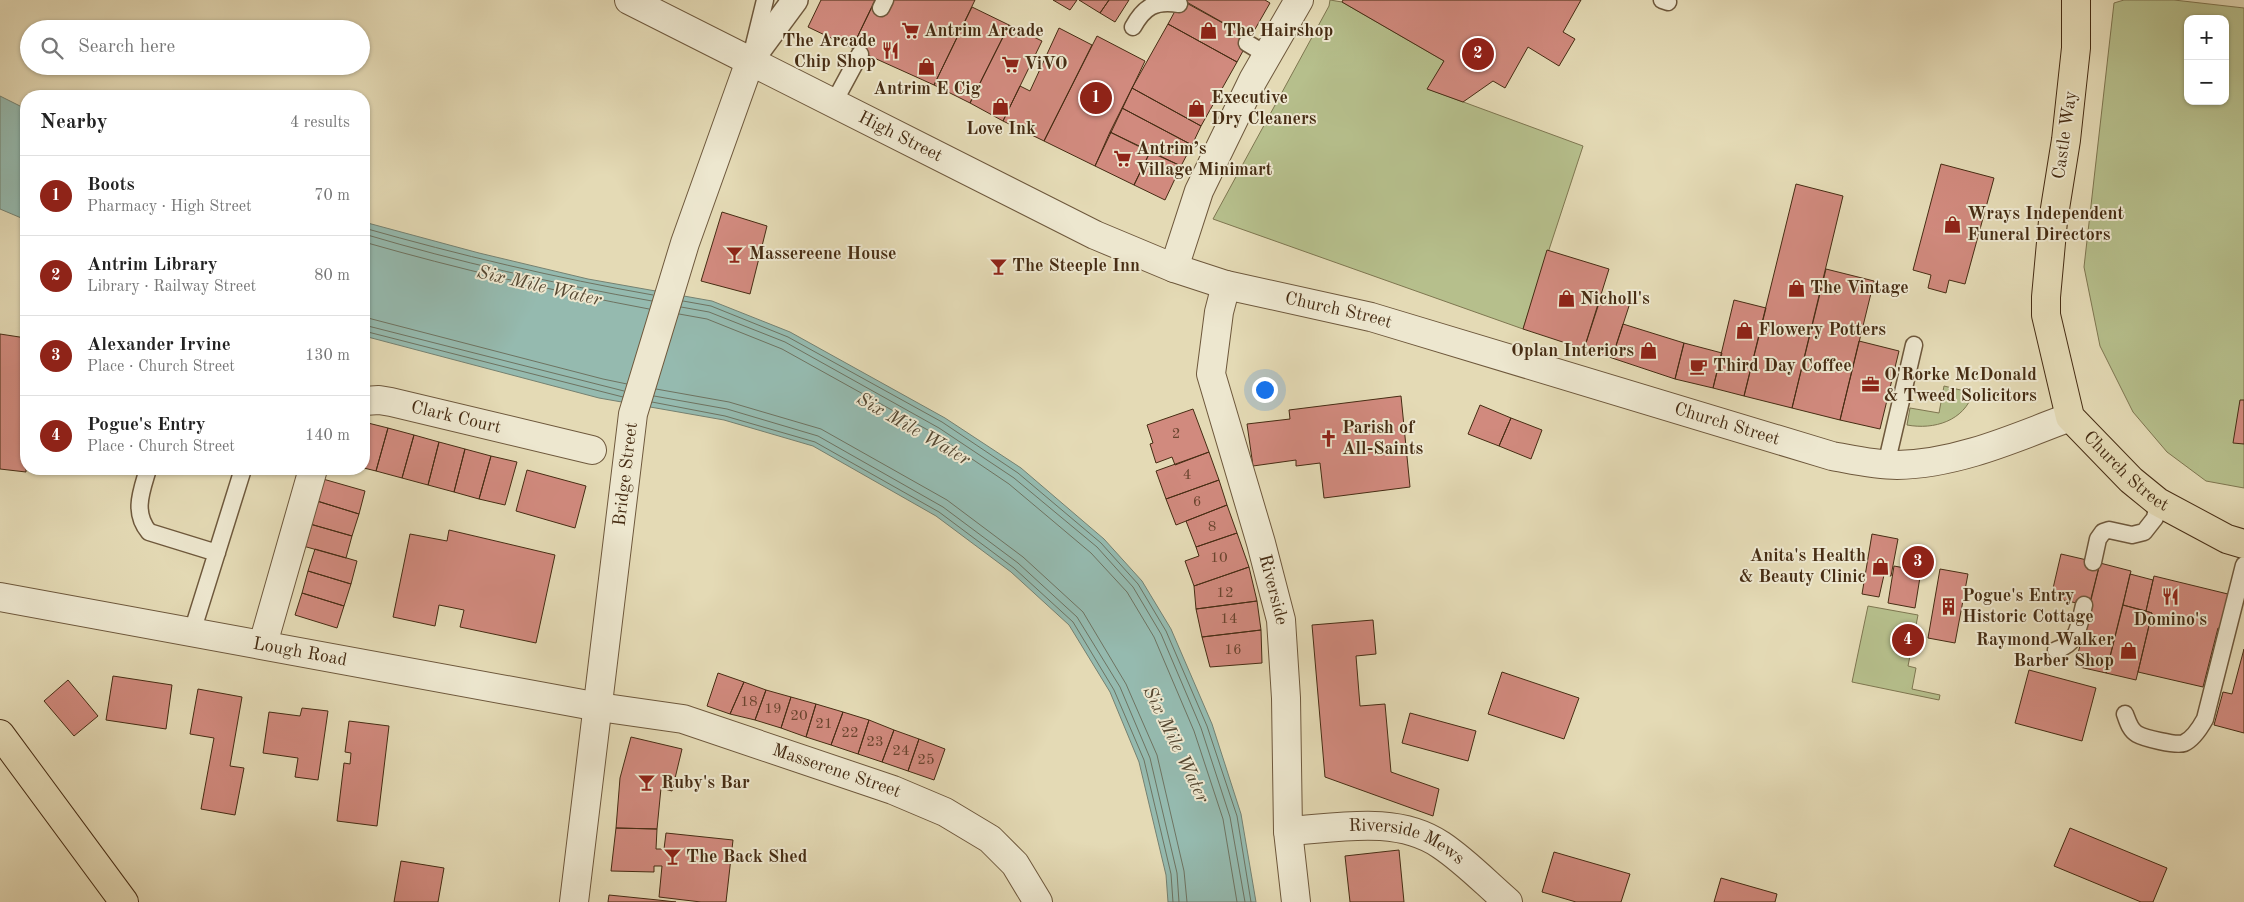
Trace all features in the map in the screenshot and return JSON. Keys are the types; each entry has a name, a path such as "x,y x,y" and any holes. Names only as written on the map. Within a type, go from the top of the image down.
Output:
{"main road":[{"name":"Castle Way","path":"2070,416 2046,315 2046,297 2053,221 2066,140 2074,67 2076,0"},
{"name":"Church Street","path":"2070,416 2131,480 2158,502 2227,539 2244,544"},
{"path":"0,734 124,902"}],"street":[{"name":"High Street","path":"629,0 1095,235 1174,268"},
{"path":"750,61 795,0"},
{"path":"1174,268 1199,191 1257,49 1300,0"},
{"name":"Bridge Street","path":"574,902 633,414 685,243 750,61"},
{"name":"Church Street","path":"1174,268 1226,285 1371,317 1832,456 1886,464 1923,464 1961,456 2021,436 2070,416"},
{"name":"Riverside","path":"1226,285 1219,312 1211,374 1261,543 1281,620 1286,698 1288,831 1296,902"},
{"name":"Clark Court","path":"370,401 379,400 550,428 592,450"},
{"path":"262,644 311,475"},
{"name":"Lough Road","path":"0,597 599,707"},
{"name":"Masserene Street","path":"599,707 683,719 893,790 945,812 990,839 1015,864 1038,902"},
{"name":"Riverside Mews","path":"1288,831 1387,826 1422,835 1440,844 1508,902"}],"lane":[{"path":"750,61 766,0"},
{"path":"1133,27 1144,9 1153,4 1171,2 1179,4"},
{"path":"833,104 860,54"},
{"path":"1886,464 1914,345"},
{"path":"146,475 138,502 140,518 149,532 217,553"},
{"path":"192,632 241,475"},
{"path":"2093,562 2098,539 2103,532 2109,530 2132,535 2144,532 2156,518 2158,502"},
{"path":"2125,714 2130,727 2137,734 2174,744 2184,743 2200,729 2205,719 2244,565"},
{"path":"2056,650 2067,647 2074,638 2084,605"}],"green space":[{"path":"1330,0 1342,2 1444,61 1428,89 1583,146 1523,329 1213,219 1329,6"},
{"path":"2124,0 2174,0 2244,8 2244,488 2206,481 2167,452 2133,412 2100,346 2084,267 2114,3"},
{"path":"1944,386 1973,393 1963,411 1947,421 1937,424 1927,426 1907,425 1910,408 1939,413"},
{"path":"1868,606 1918,615 1908,666 1916,668 1912,689 1940,695 1939,700 1852,682"}],"water":[{"path":"0,96 20,106 20,217 0,209"},
{"name":"Six Mile Water","path":"370,224 479,253 588,279 712,301 790,332 945,418 1021,468 1104,539 1142,581 1171,629 1212,724 1241,814 1256,902 1168,902 1166,875 1139,762 1110,692 1069,625 1011,572 936,516 813,446 724,420 599,398 370,338"}],"building":[{"path":"821,0 875,0 852,48 808,27"},
{"name":"Antrim Arcade","path":"893,0 975,0 934,85 852,48 872,7 887,14"},
{"path":"1053,0 1077,0 1070,10"},
{"path":"1079,0 1109,0 1100,13"},
{"path":"1109,0 1129,0 1115,22 1100,13"},
{"name":"The Hairshop","path":"1181,0 1250,38 1237,62 1168,24"},
{"path":"1183,0 1265,0 1270,3 1250,38"},
{"path":"1343,0 1581,0 1563,32 1575,39 1559,66 1528,47 1505,88 1493,81 1463,102 1427,89 1444,61 1342,2"},
{"path":"972,7 1009,25 970,103 934,85"},
{"path":"1168,24 1237,62 1201,126 1132,88"},
{"name":"ViVO","path":"1009,25 1042,41 1003,121 970,103"},
{"path":"1059,28 1092,45 1044,141 1003,121 1020,86 1030,91"},
{"path":"1097,36 1145,61 1095,166 1044,141"},
{"path":"1132,88 1201,126 1192,145 1122,108"},
{"path":"1122,108 1192,145 1181,166 1110,132"},
{"name":"Antrim’s Village Minimart","path":"1110,132 1150,152 1134,185 1095,166"},
{"path":"1150,152 1181,166 1165,200 1134,185"},
{"name":"Wrays Independent Funeral Directors","path":"1941,164 1994,178 1965,284 1949,280 1946,293 1928,288 1931,275 1913,270"},
{"name":"The Vintage","path":"1796,184 1843,196 1792,408 1744,396"},
{"name":"Massereene House","path":"722,212 767,226 750,294 701,281"},
{"name":"Nicholl's","path":"1547,250 1609,269 1584,349 1523,329"},
{"path":"1826,269 1874,281 1840,420 1792,408"},
{"path":"1602,294 1630,303 1612,358 1584,349"},
{"name":"Flowery Potters","path":"1734,300 1766,308 1744,396 1713,388"},
{"name":"Oplan Interiors","path":"1623,324 1684,343 1675,379 1612,358"},
{"path":"0,334 20,337 20,471 0,469"},
{"name":"O'Rorke McDonald & Tweed Solicitors","path":"1859,341 1899,351 1880,429 1840,420"},
{"name":"Third Day Coffee","path":"1684,343 1722,353 1713,388 1675,379"},
{"name":"Parish of All-Saints","path":"1401,396 1410,487 1324,498 1320,463 1296,466 1296,460 1253,466 1247,424 1290,419 1289,410"},
{"path":"2240,400 2244,400 2244,444 2233,443"},
{"path":"1480,405 1511,418 1499,446 1468,434"},
{"path":"1193,409 1209,452 1175,465 1172,457 1156,463 1150,444 1153,443 1147,425"},
{"path":"1511,418 1542,430 1531,459 1499,446"},
{"path":"370,424 388,428 376,471 370,470"},
{"path":"388,428 414,435 402,478 376,471"},
{"path":"414,435 439,442 428,485 402,478"},
{"path":"439,442 465,449 454,492 428,485"},
{"path":"465,449 491,456 479,499 454,492"},
{"path":"1209,452 1219,480 1166,499 1156,471"},
{"path":"491,456 517,462 505,505 479,499"},
{"path":"527,470 586,486 575,528 516,511"},
{"path":"323,479 365,491 359,514 317,501"},
{"path":"1219,480 1227,505 1176,525 1166,499"},
{"path":"317,501 359,514 352,536 310,524"},
{"path":"1227,505 1237,533 1196,547 1186,521"},
{"path":"310,524 352,536 346,558 303,546"},
{"path":"449,530 555,555 536,643 460,627 464,610 439,605 435,626 393,617 410,534 447,541"},
{"path":"1237,533 1249,567 1194,586 1185,561 1199,556 1196,547"},
{"name":"Anita's Health & Beauty Clinic","path":"1872,534 1898,539 1891,576 1884,575 1879,597 1862,594"},
{"path":"315,549 357,561 351,584 308,571"},
{"path":"2061,554 2100,563 2089,606 2051,597"},
{"path":"2100,563 2131,571 2106,673 2075,666"},
{"path":"1894,566 1921,571 1915,608 1888,603"},
{"path":"1249,567 1257,601 1196,609 1194,586"},
{"name":"Pogue's Entry Historic Cottage","path":"1940,569 1968,574 1955,643 1928,638"},
{"path":"308,571 351,584 344,606 302,593"},
{"path":"2130,574 2153,580 2146,611 2123,605"},
{"path":"2154,576 2232,595 2224,630 2218,628 2203,687 2138,672 2152,613 2146,611"},
{"path":"302,593 344,606 337,628 295,615"},
{"path":"1257,601 1261,630 1202,637 1196,609"},
{"path":"2123,605 2152,613 2136,680 2106,673"},
{"path":"1373,620 1376,654 1356,656 1360,706 1385,704 1391,772 1439,789 1433,816 1325,777 1312,625"},
{"path":"1261,630 1262,663 1210,667 1202,637"},
{"path":"2244,649 2244,733 2214,725 2223,692 2232,694"},
{"path":"2029,670 2096,688 2082,741 2015,723"},
{"path":"1502,672 1579,698 1564,739 1488,714"},
{"path":"718,673 744,682 730,714 707,706"},
{"path":"113,676 172,685 166,729 106,720"},
{"path":"68,680 98,716 74,736 44,701"},
{"path":"744,682 766,690 755,720 730,714"},
{"path":"198,689 242,697 230,766 244,768 235,815 201,809 214,738 190,734"},
{"path":"766,690 791,697 781,728 755,720"},
{"path":"791,697 816,704 806,737 781,728"},
{"path":"816,704 843,712 831,745 806,737"},
{"path":"302,708 328,711 318,780 295,777 298,758 263,753 269,712 300,716"},
{"path":"843,712 869,720 858,754 831,745"},
{"path":"1410,713 1476,731 1468,761 1402,743"},
{"path":"869,720 894,730 882,762 858,754"},
{"path":"349,721 389,726 377,826 337,821 344,763 350,764 351,753 345,752"},
{"path":"894,730 919,739 908,771 882,762"},
{"name":"Ruby's Bar","path":"631,737 682,749 672,791 661,788 657,829 616,828 620,778"},
{"path":"919,739 945,749 934,780 908,771"},
{"name":"The Back Shed","path":"616,828 657,829 656,849 664,849 666,833 733,840 726,902 701,902 659,897 662,866 654,866 654,872 611,871"},
{"path":"2070,828 2167,868 2153,902 2141,902 2054,866"},
{"path":"1399,850 1404,902 1350,902 1345,856"},
{"path":"1554,852 1630,874 1621,902 1576,902 1542,892"},
{"path":"401,861 444,868 438,902 394,902"},
{"path":"1721,878 1777,894 1775,902 1714,902"},
{"path":"609,895 658,900 676,902 608,902"}],"place":[{"name":"Antrim Arcade","path":"910,31"},
{"name":"The Hairshop","path":"1209,31"},
{"name":"The Arcade Chip Shop","path":"890,51"},
{"name":"Antrim Library","path":"1478,54"},
{"name":"ViVO","path":"1010,64"},
{"name":"Antrim E Cig","path":"927,66"},
{"name":"Boots","path":"1096,98"},
{"name":"Love Ink","path":"1001,106"},
{"name":"Executive Dry Cleaners","path":"1197,108"},
{"name":"Antrim’s Village Minimart","path":"1122,159"},
{"name":"Wrays Independent Funeral Directors","path":"1953,224"},
{"name":"Massereene House","path":"735,254"},
{"name":"The Steeple Inn","path":"998,266"},
{"name":"The Vintage","path":"1796,288"},
{"name":"Nicholl's","path":"1566,299"},
{"name":"Flowery Potters","path":"1744,330"},
{"name":"Oplan Interiors","path":"1648,351"},
{"name":"Third Day Coffee","path":"1699,366"},
{"name":"O'Rorke McDonald & Tweed Solicitors","path":"1870,385"},
{"name":"Parish of All-Saints","path":"1328,438"},
{"name":"Alexander Irvine","path":"1918,562"},
{"name":"Anita's Health & Beauty Clinic","path":"1880,566"},
{"name":"Domino's","path":"2170,597"},
{"name":"Pogue's Entry Historic Cottage","path":"1948,606"},
{"name":"Pogue's Entry","path":"1908,640"},
{"name":"Raymond Walker Barber Shop","path":"2128,650"},
{"name":"Ruby's Bar","path":"647,783"},
{"name":"The Back Shed","path":"672,857"}]}
